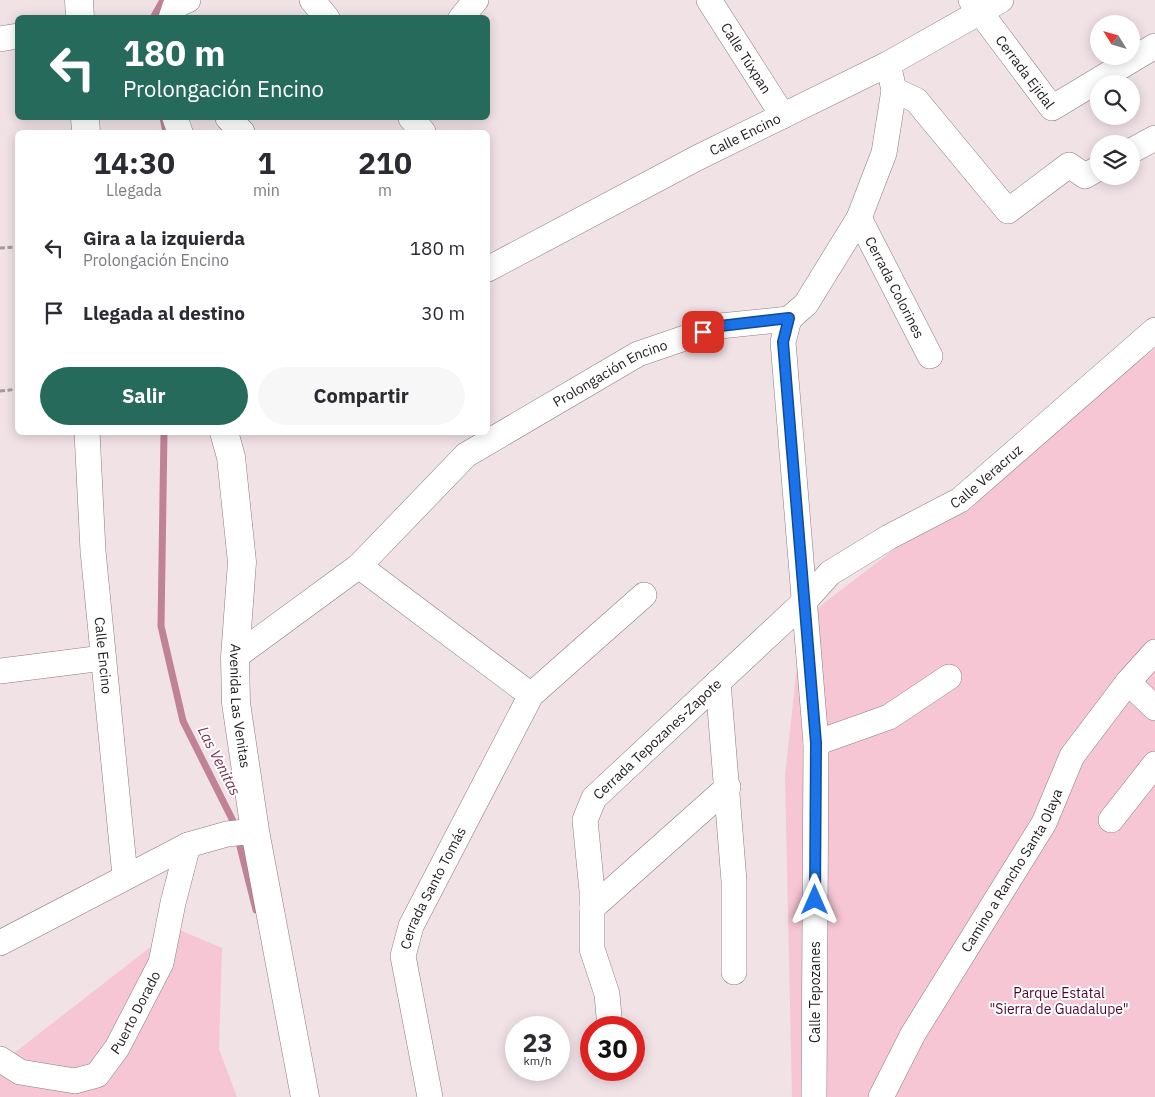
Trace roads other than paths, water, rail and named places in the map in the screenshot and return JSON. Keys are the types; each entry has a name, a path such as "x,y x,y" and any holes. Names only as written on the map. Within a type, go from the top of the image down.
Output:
{"main road":[{"path":"79,0 80,15"},
{"name":"Avenida Las Venitas","path":"225,435 231,457 242,562 235,657 236,702 253,832 305,1097"}],"street":[{"path":"172,15 175,6 188,0"},
{"path":"312,0 324,15"},
{"path":"464,15 476,0"},
{"name":"Calle Túxpan","path":"709,0 783,116"},
{"name":"Calle Encino","path":"490,268 697,158 888,64 975,7 1001,0"},
{"name":"Cerrada Ejidal","path":"975,7 1052,108 1155,46"},
{"path":"0,39 15,36"},
{"path":"789,318 806,304 860,218 884,152 894,90 888,64"},
{"path":"894,90 916,100 1008,211 1068,165 1085,176 1090,173"},
{"path":"230,120 240,130"},
{"path":"413,120 422,130"},
{"path":"1140,146 1155,138"},
{"name":"Cerrada Colorines","path":"860,218 930,356"},
{"name":"Prolongación Encino","path":"235,657 359,566 466,455 638,354 720,326 789,318"},
{"name":"Calle Tepozanes","path":"789,318 783,342 816,743 814,1097"},
{"name":"Calle Veracruz","path":"803,603 830,573 888,537 960,500 1155,330"},
{"name":"Calle Encino","path":"87,435 93,551 125,876"},
{"path":"359,566 531,695"},
{"name":"Cerrada Santo Tomás","path":"430,1097 403,956 411,926 531,695 644,595"},
{"name":"Cerrada Tepozanes-Zapote","path":"609,1016 607,994 592,949 592,908 585,820 594,798 803,603"},
{"name":"Camino a Rancho Santa Olaya","path":"881,1097 913,1034 1044,823 1072,756 1128,682 1155,652"},
{"path":"0,671 103,658"},
{"path":"816,743 889,717 949,677"},
{"path":"718,682 728,787 734,881 734,972"},
{"path":"1128,682 1155,708"},
{"path":"1111,820 1155,764"},
{"path":"592,908 728,787"},
{"path":"0,943 125,876 188,845 227,834 253,832"},
{"name":"Puerto Dorado","path":"0,1058 20,1072 75,1081 97,1075 117,1048 161,963 173,903 188,845"}],"waterway":[{"name":"Las Venitas","path":"155,15 163,0"},
{"name":"Las Venitas","path":"163,120 166,130"},
{"name":"Las Venitas","path":"164,435 161,626 183,721 234,823 256,910"}],"park label":[{"name":"Parque Estatal \"Sierra de Guadalupe\"","path":"1059,1002"}]}
